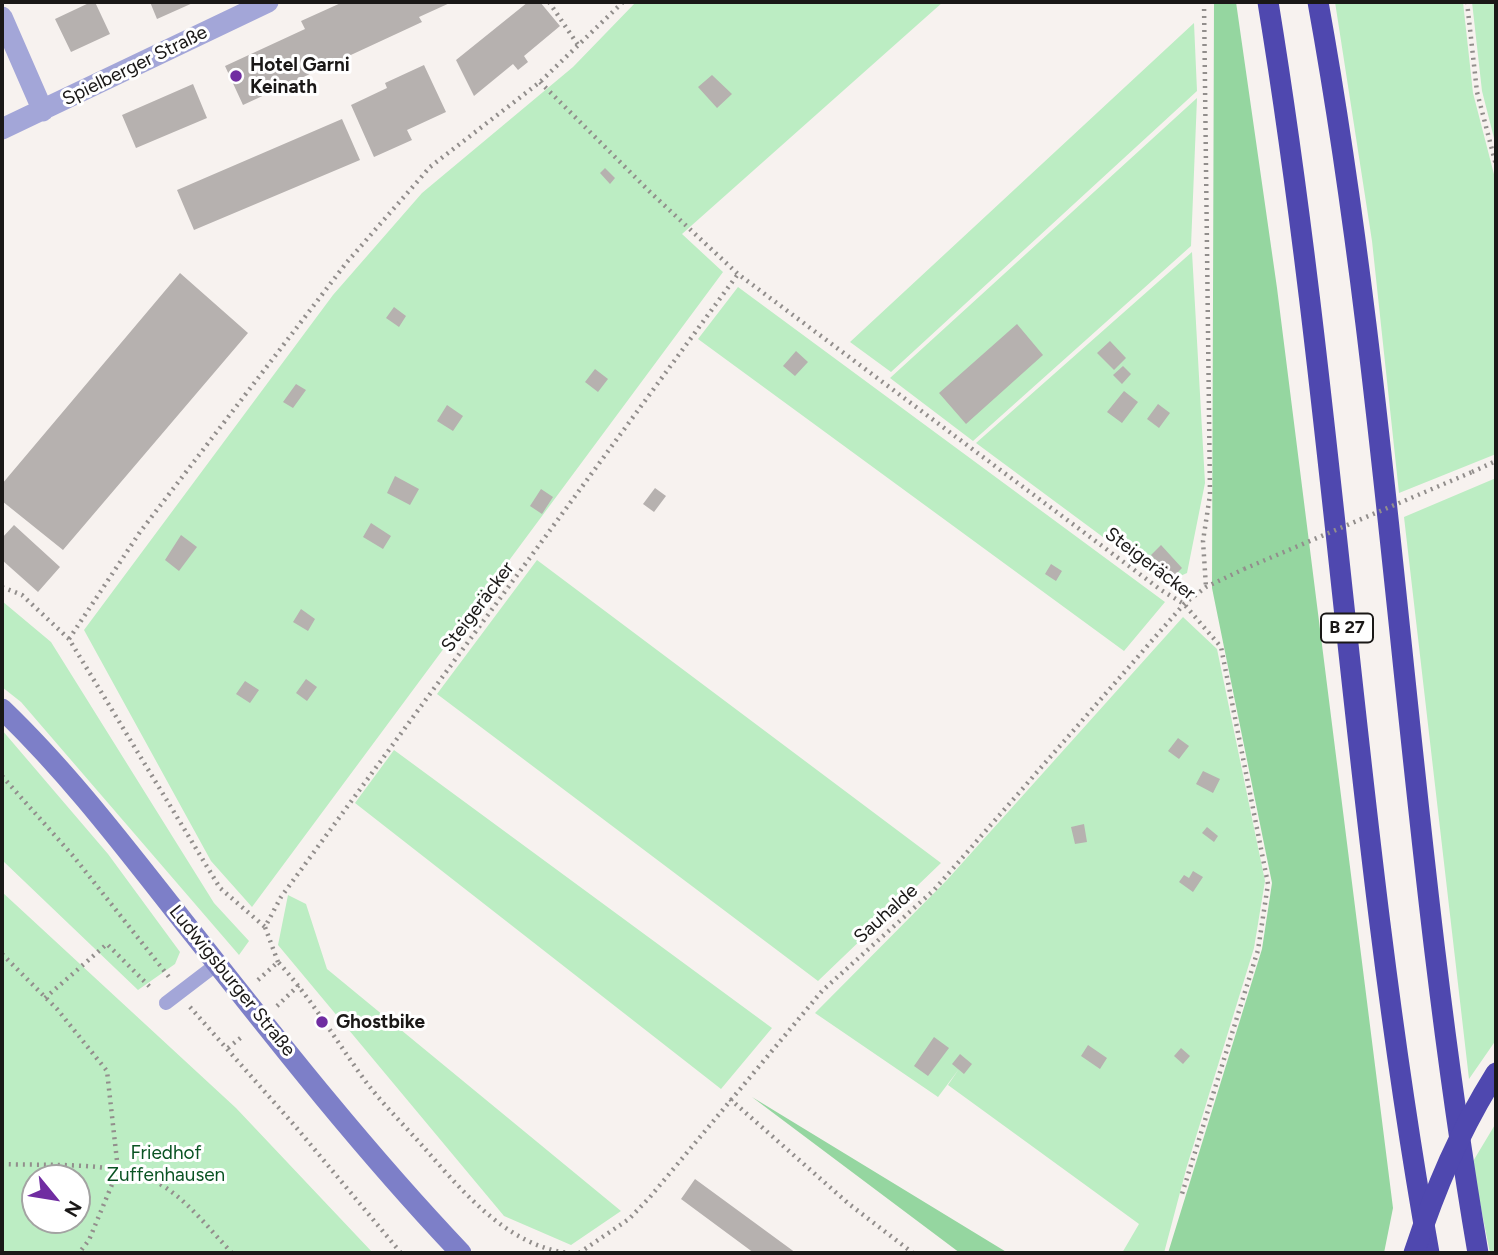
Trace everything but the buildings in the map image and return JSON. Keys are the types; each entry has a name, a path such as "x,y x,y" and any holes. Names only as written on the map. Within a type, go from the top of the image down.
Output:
{"highway":[{"name":"B 27","path":"1268,2 1287,115 1328,446 1402,1100 1429,1253"},
{"name":"B 27","path":"1318,2 1338,111 1384,479 1416,806 1453,1103 1478,1253"},
{"path":"1413,1253 1439,1179 1462,1131 1496,1073"}],"main road":[{"name":"Ludwigsburger Straße","path":"2,709 29,735 119,840 403,1192 461,1253"}],"street":[{"name":"Spielberger Straße","path":"2,129 268,2"},
{"path":"2,18 43,111"}],"lane":[{"path":"166,1003 217,964"}],"path":[{"path":"549,2 578,45"},
{"path":"69,639 140,533 347,262 430,167 540,82 623,2"},
{"path":"1203,2 1210,495 1203,541 1206,587"},
{"path":"1467,2 1477,92 1496,165"},
{"name":"Steigeräcker","path":"540,82 650,192 738,274 1161,590 1185,604 1221,647 1268,884 1258,950 1182,1194"},
{"name":"Steigeräcker","path":"265,927 289,886 738,274"},
{"name":"Sauhalde","path":"579,1253 629,1219 822,990 934,890 1185,604 1206,587 1244,569 1496,461"},
{"path":"2,587 22,595 69,639 220,888 265,927 278,962 318,1010 368,1084 454,1181 496,1222 536,1246 568,1253"},
{"path":"2,776 75,857 199,1020 295,1126 401,1253"},
{"path":"45,998 107,944 166,1003"},
{"path":"2,954 45,998 107,1072 118,1170 89,1240 79,1253"},
{"path":"241,993 278,962"},
{"path":"730,1098 849,1203 913,1253"},
{"path":"2,1164 118,1170 153,1180 176,1197 232,1253"}],"green space":[{"path":"636,2 943,2 682,234 723,272 252,907 211,861 84,630 333,295 422,193 573,67"},
{"path":"1214,2 1236,2 1277,288 1393,1208 1384,1253 1168,1253 1262,949 1272,883 1212,588"},
{"path":"1335,2 1463,2 1473,93 1496,182 1496,454 1399,493 1372,241"},
{"path":"1472,2 1496,2 1496,146 1482,91"},
{"path":"1194,23 1197,91 891,372 850,342"},
{"path":"1197,98 1191,246 973,441 890,378"},
{"path":"1192,252 1205,483 1187,573 1165,583 976,443"},
{"path":"738,287 1165,602 1124,651 698,339"},
{"path":"1496,478 1496,1040 1469,1079 1404,517"},
{"path":"537,560 941,863 818,981 437,694"},
{"path":"2,601 51,642 214,903 249,941 239,955 21,702 2,687"},
{"path":"1183,617 1217,649 1265,881 1254,948 1187,1166 1164,1253 1122,1253 1139,1224 948,1085 959,1069 938,1097 815,1013 947,880"},
{"path":"2,730 108,854 180,952 175,964 138,990 2,860"},
{"path":"394,750 772,1028 721,1089 355,803"},
{"name":"Friedhof Zuffenhausen","path":"2,892 236,1108 373,1253 2,1253"},
{"path":"288,895 306,904 327,969 621,1211 571,1245 504,1216 278,945"},
{"path":"752,1097 1008,1253 960,1253"},
{"path":"1496,1123 1496,1253 1490,1253 1472,1163"}],"place":[{"name":"Hotel Garni Keinath","path":"236,76"},
{"name":"Ghostbike","path":"322,1022"}]}
